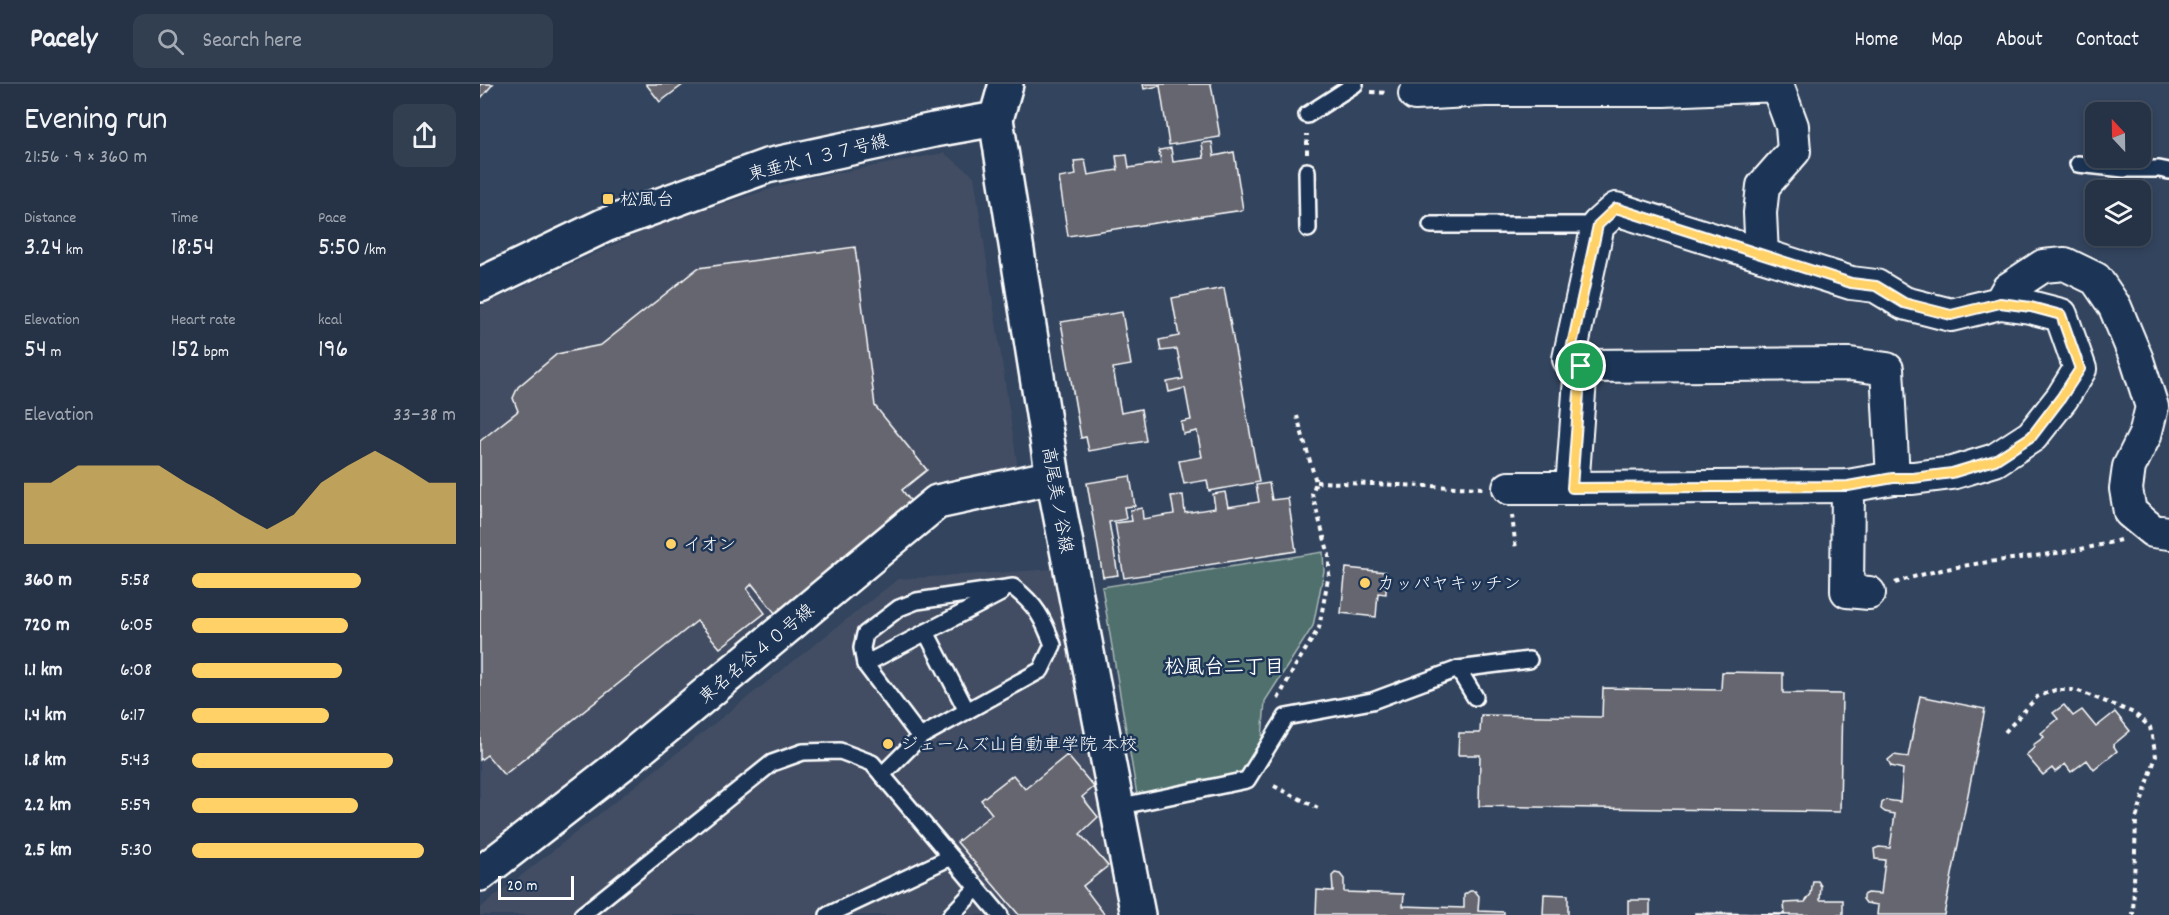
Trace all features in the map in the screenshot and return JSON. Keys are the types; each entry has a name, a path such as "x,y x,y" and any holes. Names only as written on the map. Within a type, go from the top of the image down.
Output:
{"street":[{"name":"高尾美ノ谷線","path":"1006,84 996,119 1053,477 1138,915"},
{"path":"1415,93 1785,85 1794,151 1763,186 1760,213 1762,255"},
{"name":"東垂水１３７号線","path":"480,285 605,225 766,166 996,119"},
{"path":"1509,488 1848,486 1893,478 1952,473 1995,460 2032,436 2080,369 2061,315 2031,307 2000,303 1951,315 1904,303 1876,286 1851,283 1616,208 1598,225 1569,359 1581,366 1850,364 1887,369 1893,478"},
{"path":"2000,303 2008,289 2043,266 2065,264 2096,279 2115,308 2152,407 2145,435 2129,466 2126,489 2130,512 2153,531 2169,533"},
{"path":"1572,488 1581,366"},
{"name":"東名名谷４０号線","path":"480,874 623,763 937,502 1053,477"},
{"path":"1848,486 1847,591 1869,593"}],"lane":[{"path":"1307,116 1350,88"},
{"path":"2078,164 2169,171"},
{"path":"1307,171 1308,229"},
{"path":"1431,225 1598,225"},
{"path":"865,664 1013,587"},
{"path":"882,775 920,738 1041,670 1053,645 1044,620 1030,600 1013,587 916,601 899,608 865,634 862,648 865,664 920,738"},
{"path":"926,632 968,711"},
{"path":"1117,807 1247,780 1286,717 1372,701 1458,669 1529,660"},
{"path":"1458,669 1475,698"},
{"path":"582,915 772,763 803,752 840,751 872,763 1000,915"},
{"path":"836,913 951,857"},
{"path":"951,915 977,888"}],"path":[{"path":"1350,88 1415,93"},
{"path":"1307,116 1307,171"},
{"path":"1273,738 1277,701 1319,628 1329,573 1329,555 1312,494 1316,482 1297,416"},
{"path":"1316,482 1509,488 1516,550"},
{"path":"1869,593 1912,577 1960,566 2109,543"},
{"path":"2004,732 2037,697 2055,690 2076,690 2134,713 2150,727 2156,756 2136,819 2133,915"},
{"path":"1274,786 1318,808"}],"shaded area":[{"name":"イオン","path":"944,153 974,176 1018,469 939,484 480,855 480,307 663,222 800,180"},
{"name":"ジェームズ山自動車学院 本校","path":"1055,569 1120,915 480,915 480,908 898,579"}],"green space":[{"path":"1323,552 1324,571 1313,626 1265,701 1262,739 1245,772 1137,795 1102,587"}],"building":[{"path":"480,84 493,84 480,99"},
{"path":"646,84 684,84 660,102"},
{"path":"1143,84 1211,84 1220,137 1169,145 1160,86 1144,89"},
{"path":"1212,142 1214,156 1234,152 1243,210 1068,236 1059,178 1076,175 1074,161 1085,160 1088,175 1118,170 1116,156 1127,155 1129,168 1161,163 1159,150 1171,148 1173,162 1204,158 1202,143"},
{"name":"イオン","path":"855,247 875,406 927,470 902,490 912,503 775,613 752,584 747,589 765,613 720,648 697,621 504,775 487,755 480,760 480,441 518,411 513,398 518,387 557,354 601,345 698,268"},
{"path":"1224,288 1259,482 1209,491 1207,480 1184,484 1179,461 1202,457 1197,431 1183,434 1181,422 1191,420 1185,388 1169,392 1167,382 1183,379 1177,349 1161,351 1159,340 1179,336 1172,298"},
{"path":"1122,312 1131,365 1113,368 1121,413 1141,409 1146,441 1089,451 1086,437 1081,438 1061,322"},
{"path":"1130,476 1135,506 1124,507 1126,519 1109,522 1118,575 1103,577 1087,483"},
{"path":"1269,483 1272,500 1288,498 1296,551 1124,578 1115,523 1132,521 1130,510 1142,508 1143,519 1174,514 1171,496 1183,495 1185,513 1215,508 1213,494 1225,492 1228,507 1259,502 1256,485"},
{"name":"カッパヤキッチン","path":"1346,568 1386,572 1386,594 1378,593 1376,617 1341,613"},
{"path":"1722,672 1783,673 1783,693 1842,694 1840,812 1479,806 1480,755 1458,755 1459,733 1480,733 1481,715 1602,717 1603,688 1721,690"},
{"path":"1920,696 1985,709 1944,915 1877,915 1878,905 1866,903 1863,895 1881,894 1885,860 1875,859 1874,849 1890,848 1895,814 1881,809 1882,803 1886,800 1900,802 1903,769 1891,766 1888,760 1894,755 1908,757"},
{"path":"2064,705 2073,716 2082,710 2096,727 2115,712 2130,731 2113,745 2117,751 2094,770 2087,760 2071,772 2065,764 2055,772 2052,768 2043,775 2026,755 2035,747 2033,745 2044,737 2041,733 2058,719 2053,713"},
{"path":"1067,755 1094,787 1082,797 1098,817 1080,834 1108,866 1083,886 1105,915 1019,915 957,842 992,814 981,800 1013,775 1025,789"},
{"path":"1335,873 1340,874 1344,879 1344,892 1404,894 1403,906 1464,908 1464,895 1475,891 1479,896 1478,911 1504,912 1504,915 1316,915 1317,890 1333,891 1332,876"},
{"path":"1813,881 1818,881 1821,886 1820,900 1843,900 1843,915 1695,915 1695,913 1785,914 1784,903 1805,902 1811,894"},
{"path":"1544,894 1568,895 1568,915 1543,915"},
{"path":"1628,900 1650,900 1650,915 1628,915"}],"place":[{"name":"松風台","path":"608,199"},
{"name":"イオン","path":"671,544"},
{"name":"カッパヤキッチン","path":"1365,583"},
{"name":"ジェームズ山自動車学院 本校","path":"888,744"}],"district":[{"name":"松風台二丁目","path":"1224,666"}],"route":[{"path":"1616,208 1851,283 1876,286 1904,303 1926,310 1951,315 2000,303 2031,307 2061,315 2080,369 2032,436 1995,460 1952,473 1893,478 1848,486 1572,488 1581,366 1569,359 1583,292 1598,225 1616,208"}]}
